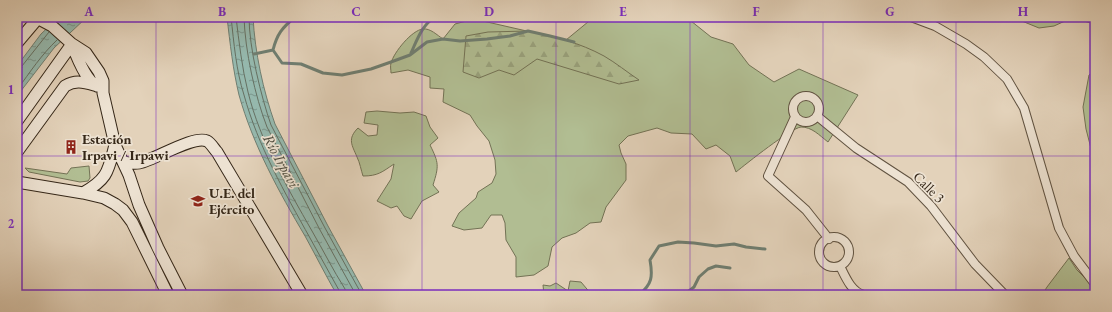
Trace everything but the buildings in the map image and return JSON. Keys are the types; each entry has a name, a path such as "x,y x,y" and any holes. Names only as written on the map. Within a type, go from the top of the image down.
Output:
{"main road":[{"path":"17,43 45,20 70,42 86,53 93,62 103,80 103,93 115,145 129,175 139,205 158,248 182,295"},
{"path":"70,42 94,84 103,93"},
{"path":"17,121 70,42"},
{"path":"17,152 65,86 76,82 94,84"},
{"path":"123,162 137,164 192,141 206,141 212,145 222,159 302,295"},
{"path":"83,193 96,185 106,176 115,145"},
{"path":"17,175 21,183 104,198 123,210 132,222 168,295"}],"street":[{"path":"911,17 935,26 966,44 984,57 1007,79 1024,108 1059,228 1074,256 1095,284"},
{"path":"803,96 811,97 815,100 819,108 817,116 814,120 806,123 795,117 792,109 795,101 803,96"},
{"name":"Calle 3","path":"817,116 856,148 908,182 931,206 976,264 1005,295"},
{"path":"795,117 768,176 806,210 829,239"},
{"path":"838,238 846,244 848,254 847,259 840,266 831,267 820,258 820,249 822,244 829,239 838,238"},
{"path":"840,266 849,283 859,294 864,295"}],"green space":[{"path":"594,17 686,17 711,37 733,44 749,65 774,82 799,69 858,95 828,142 812,130 801,127 788,133 736,172 730,156 716,145 706,149 692,134 671,133 657,128 628,136 619,145 626,164 626,180 606,207 601,222 590,223 576,233 562,238 552,247 548,266 534,275 516,277 516,257 506,240 505,223 502,215 491,215 482,228 464,230 452,226 459,213 476,198 478,192 492,183 496,174 495,160 489,141 470,115 443,102 444,89 430,88 430,77 408,70 391,73 391,63 404,42 414,33 423,29 431,31 443,39 455,24 474,19 566,40"},
{"path":"1012,17 1095,17 1095,24 1076,19 1065,21 1054,26 1039,28"},
{"path":"528,31 586,47 608,59 639,80 619,84 537,59 514,75 499,70 479,78 463,72 466,36 488,32"},
{"path":"1095,70 1095,164 1086,129 1083,107 1089,75"},
{"path":"377,111 400,113 414,112 426,116 430,127 438,138 430,145 437,165 433,185 439,192 422,201 411,219 404,216 397,206 391,208 377,201 391,179 394,164 376,174 363,176 352,145 352,135 358,128 368,136 377,135 378,125 364,123 366,112"},
{"path":"89,166 90,178 88,181 80,182 29,172 25,168 67,174 71,168"},
{"path":"1069,258 1077,270 1095,288 1095,295 1042,295 1047,287"},
{"path":"570,281 581,282 592,295 544,295 543,285 550,286 556,283 568,291"}],"water":[{"path":"59,17 87,17 54,48 17,96 17,66 41,34"},
{"name":"Río Irpavi","path":"227,17 253,17 260,71 275,124 366,295 337,295 259,150 239,95 233,66"}],"waterway":[{"path":"273,50 276,40 281,32 295,17"},
{"path":"411,53 423,28 435,17"},
{"path":"254,54 273,50 282,63 301,64 323,73 342,75 371,69 391,62 410,55 427,42 443,39 460,41 487,39 510,36 528,31 574,42"},
{"path":"639,295 649,284 651,276 650,260 659,246 678,242 716,246 734,244 765,249"},
{"path":"684,295 694,287 699,277 708,269 716,266 730,268"}],"place":[{"name":"Estación Irpavi / Irpawi","path":"71,147"},
{"name":"U.E. del Ejército","path":"198,201"}]}
